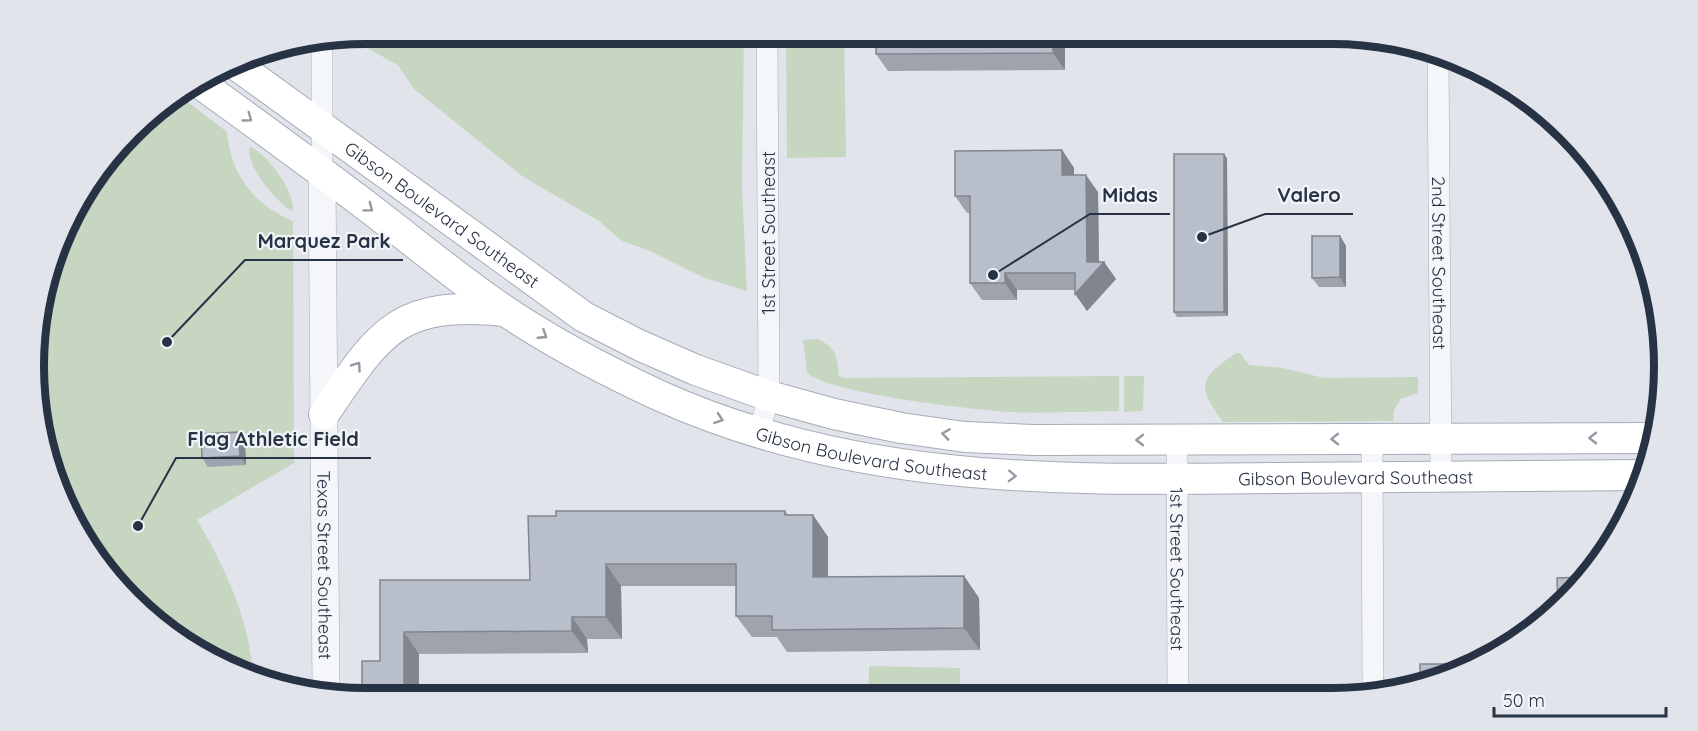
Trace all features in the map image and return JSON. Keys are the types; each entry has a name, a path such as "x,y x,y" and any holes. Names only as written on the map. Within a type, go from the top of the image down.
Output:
{"main road":[{"name":"Gibson Boulevard Southeast","path":"241,68 584,317 696,370 769,396 901,428 965,437 1178,441 1646,438"},
{"name":"Gibson Boulevard Southeast","path":"205,87 506,310 552,340 658,395 759,432 854,457 948,472 1009,476 1178,479 1635,475"},
{"path":"324,414 370,347 400,323 434,310 479,308 506,310"}],"street":[{"name":"1st Street Southeast","path":"759,432 769,396 767,43"},
{"name":"Texas Street Southeast","path":"322,46 326,685"},
{"name":"2nd Street Southeast","path":"1438,62 1441,477"},
{"path":"1372,439 1373,685"},
{"name":"1st Street Southeast","path":"1178,441 1179,688"}],"green space":[{"path":"357,43 366,43 744,43 742,188 747,291 705,278 650,251 622,241 599,221 522,176 414,89 398,65 365,47 357,48"},
{"path":"786,43 844,43 846,157 787,158"},
{"path":"185,100 227,132 234,162 247,187 267,206 293,221 294,463 197,520 218,557 235,596 252,666 204,644 153,608 123,578 98,544 68,489 54,449 46,408 44,344 46,323 54,282 68,242 87,204 123,153 153,123"},
{"path":"250,147 265,157 279,174 290,194 293,211 271,193 257,173 249,154"},
{"path":"817,339 832,349 838,363 839,376 843,378 1119,376 1119,411 991,411 902,399 841,387 819,380 807,372 803,340"},
{"path":"1236,353 1240,353 1249,365 1283,368 1324,378 1418,377 1418,393 1401,399 1394,410 1393,421 1223,422 1208,399 1205,391 1206,383 1215,370"},
{"path":"1124,376 1144,376 1143,409 1141,411 1124,412"},
{"path":"869,666 960,668 960,688 868,688"}],"building":[{"path":"876,43 1053,43 1053,53 876,54"},
{"path":"1062,150 1062,175 1086,175 1087,262 1104,262 1075,294 1075,273 1005,273 1005,283 970,283 970,196 955,196 955,151"},
{"path":"1174,154 1224,154 1224,312 1174,312"},
{"path":"1312,236 1340,236 1340,277 1312,278"},
{"path":"238,432 240,456 202,458 201,434"},
{"path":"556,511 785,511 785,515 813,515 813,577 964,576 964,628 772,630 772,616 736,616 736,564 606,564 606,617 572,617 572,631 404,632 404,688 362,688 362,661 380,661 380,580 530,580 528,516 556,516"},
{"path":"1576,577 1558,595 1557,578"},
{"path":"1420,664 1453,664 1436,670 1420,676"}],"place":[{"name":"Valero","path":"1202,237"},
{"name":"Midas","path":"993,275"},
{"name":"Marquez Park","path":"167,342"},
{"name":"Flag Athletic Field","path":"138,526"}]}
